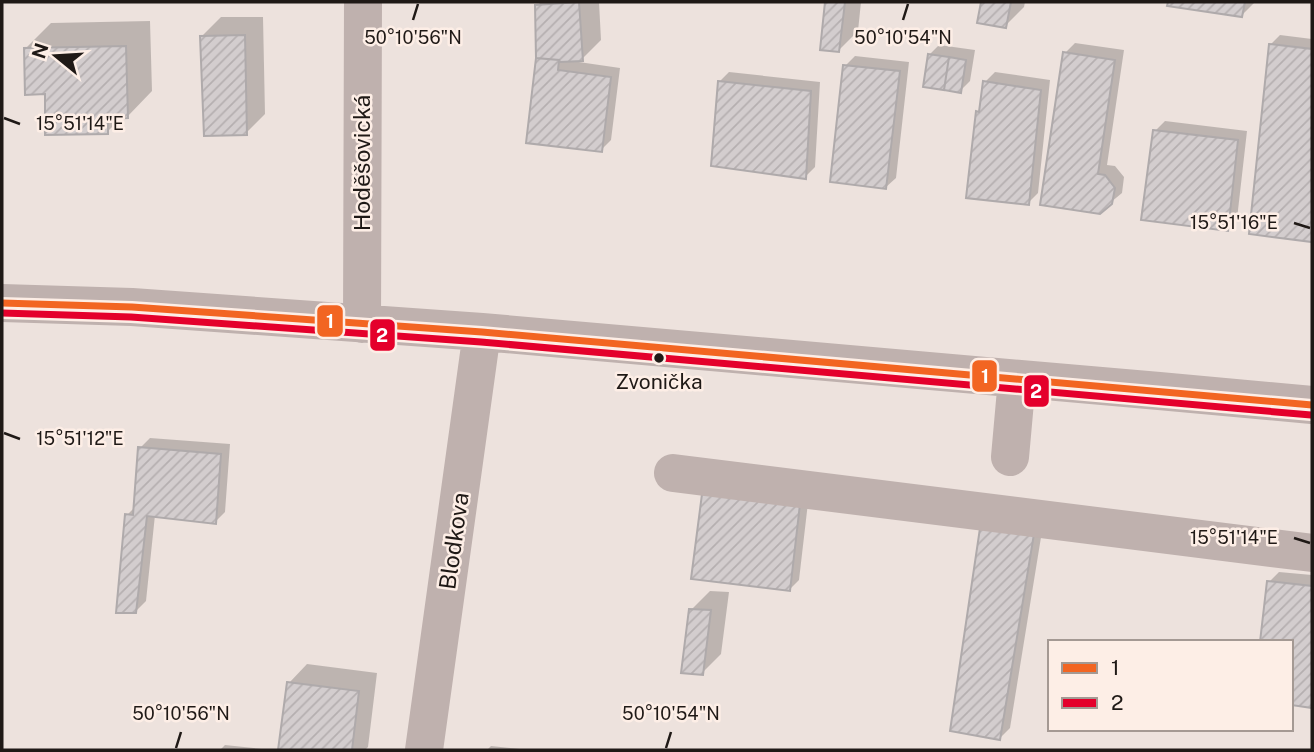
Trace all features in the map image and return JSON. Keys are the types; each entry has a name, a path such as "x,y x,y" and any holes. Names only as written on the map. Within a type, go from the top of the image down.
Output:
{"street":[{"name":"Hoděšovická","path":"362,324 363,2"},
{"path":"2,303 132,307 482,332 1312,405"},
{"name":"Blodkova","path":"424,750 482,332"},
{"path":"1010,457 1017,379"},
{"path":"673,472 1312,553"}],"building":[{"path":"579,2 583,61 560,62 536,58 535,5"},
{"path":"825,2 845,2 839,52 820,50"},
{"path":"981,2 1011,2 1006,28 977,23"},
{"path":"1168,2 1245,2 1242,17 1167,6"},
{"path":"245,35 247,135 204,136 200,36"},
{"path":"1269,44 1312,49 1312,242 1249,234"},
{"path":"126,46 128,118 108,119 108,134 45,135 45,94 25,95 24,48"},
{"path":"1063,52 1115,60 1098,174 1105,175 1115,188 1112,204 1100,214 1040,205"},
{"path":"928,54 949,57 944,90 923,87"},
{"path":"949,57 966,60 961,93 944,90"},
{"path":"536,58 559,60 558,70 611,77 602,152 526,143"},
{"path":"843,65 900,71 886,189 830,182"},
{"path":"718,81 811,91 806,179 711,166"},
{"path":"983,81 1041,90 1029,205 966,198 976,111 979,112"},
{"path":"1153,130 1238,140 1228,231 1141,220"},
{"path":"138,447 221,454 216,524 147,516 136,613 116,613 125,514 133,515"},
{"path":"702,494 800,504 790,591 691,579"},
{"path":"980,528 1034,534 1000,740 950,731"},
{"path":"1267,581 1312,586 1312,708 1293,705 1293,640 1260,640"},
{"path":"689,609 711,610 703,675 681,673"},
{"path":"287,682 359,691 352,750 278,750"}],"transit line":[{"name":"1","path":"2,303 132,307 482,332 1312,405"},
{"name":"2","path":"2,313 131,317 481,342 1311,415"}],"place":[{"name":"Zvonička","path":"659,358"}]}
